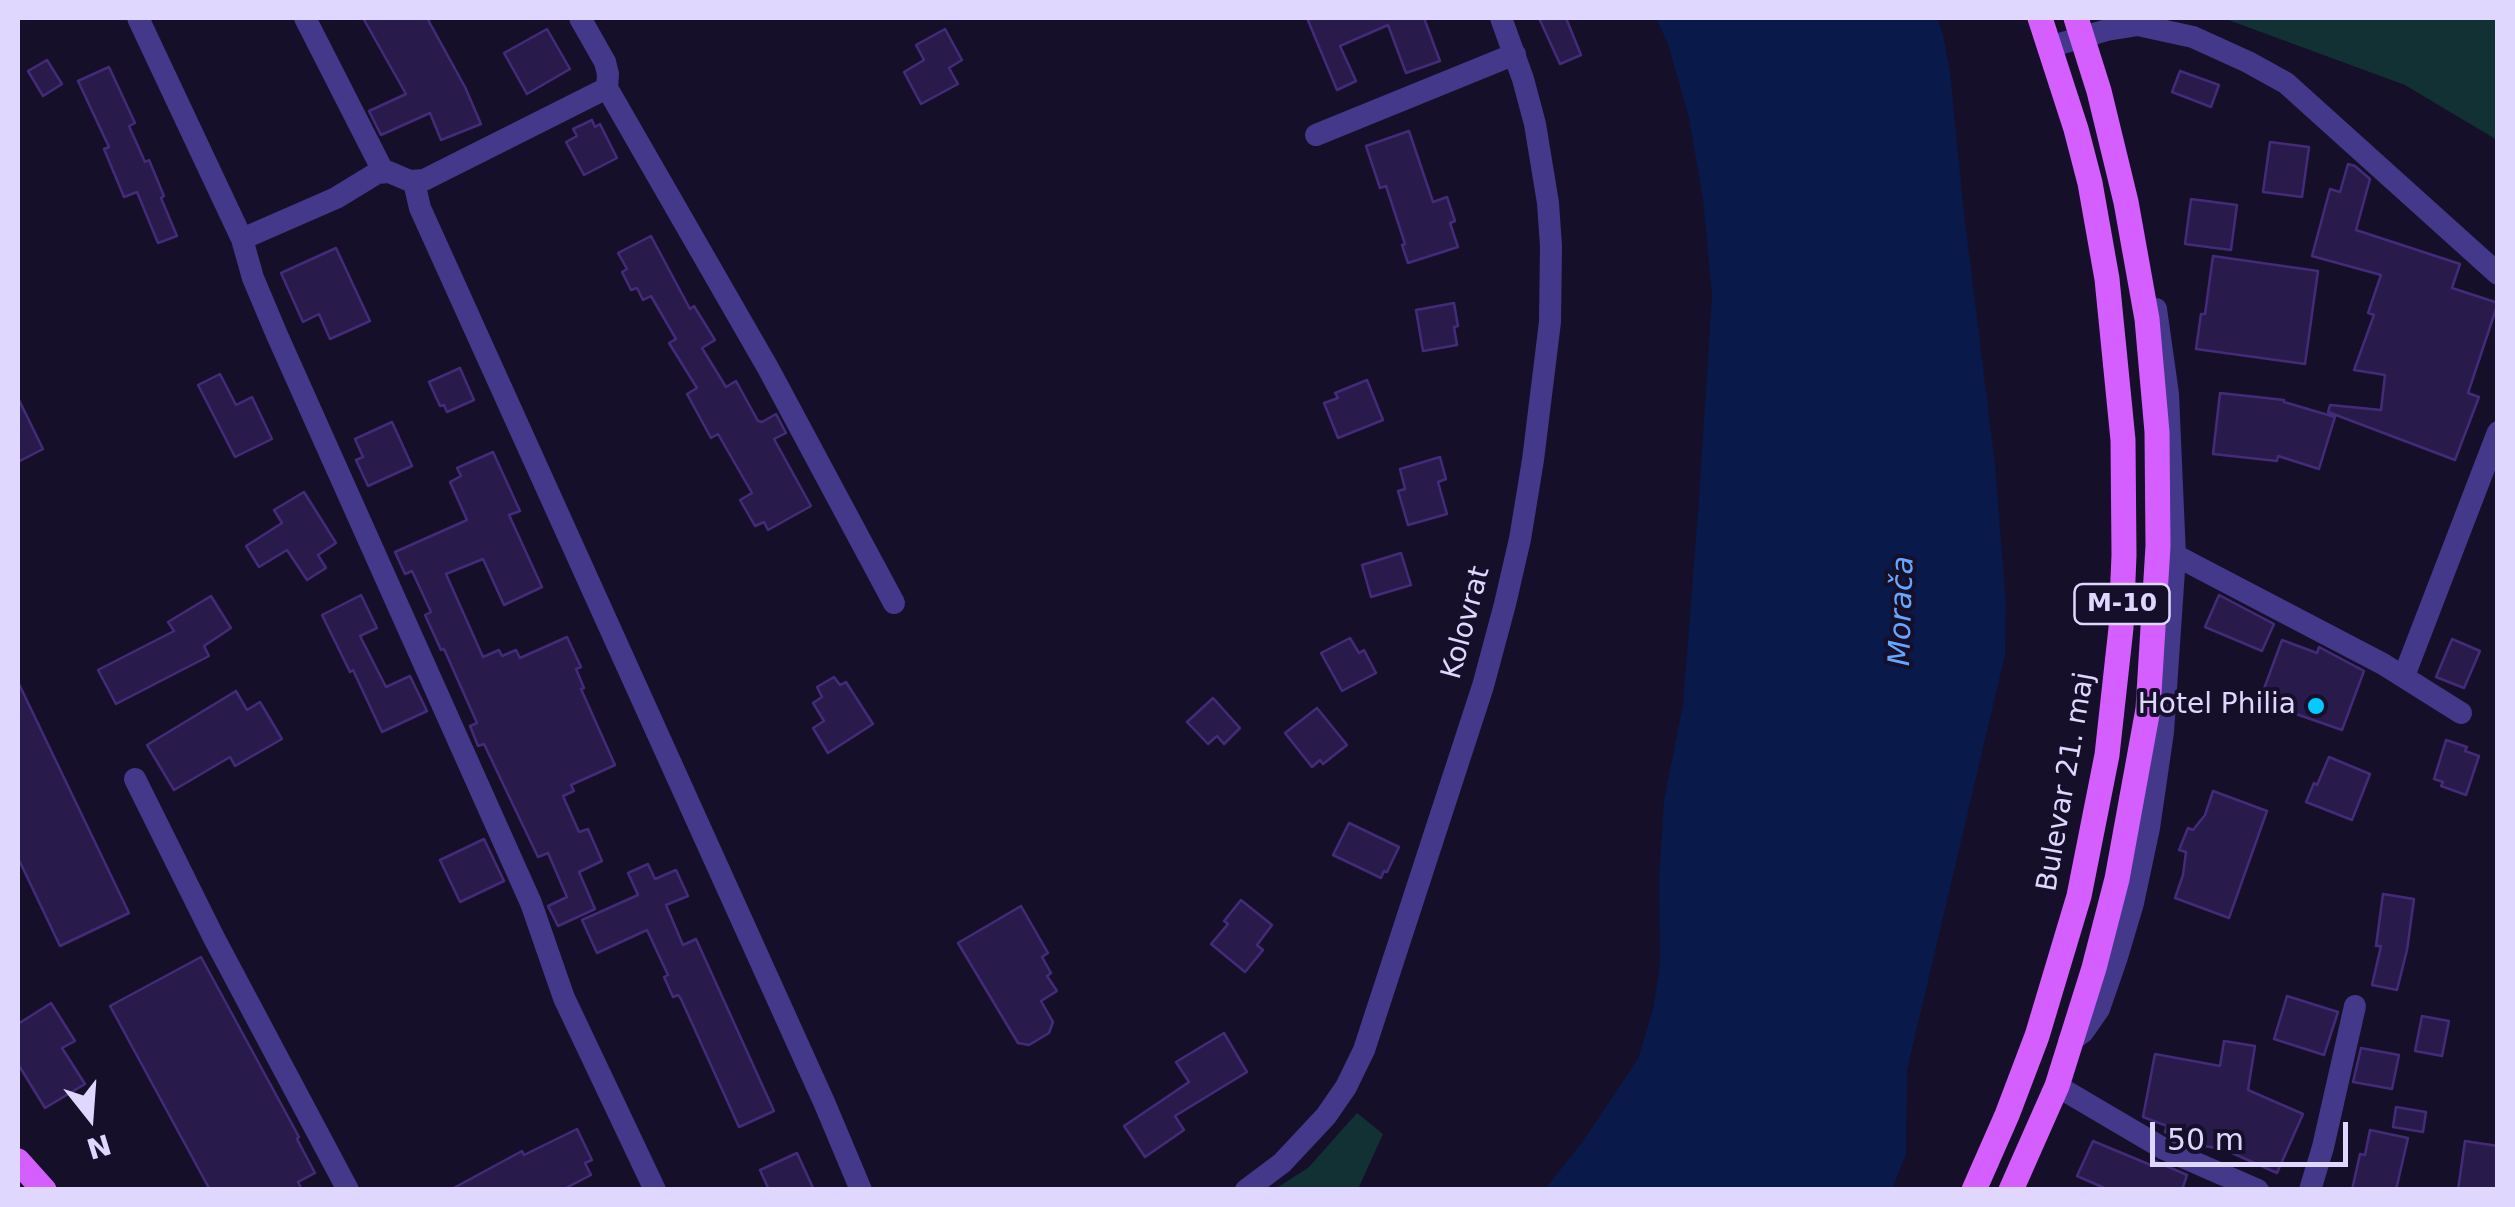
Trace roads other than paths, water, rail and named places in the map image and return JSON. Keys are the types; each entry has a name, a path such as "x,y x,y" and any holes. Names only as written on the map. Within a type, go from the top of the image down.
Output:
{"main road":[{"name":"Bulevar 21. maj","path":"1974,1190 2037,1036 2079,896 2107,755 2121,628 2125,493 2118,373 2107,279 2086,165 2040,18"},
{"name":"M-10","path":"2011,1190 2058,1086 2116,879 2143,746 2167,551 2147,318 2126,202 2079,27"},
{"path":"18,1161 44,1190"}],"street":[{"path":"138,18 242,239 277,335 531,903 564,998 655,1190"},
{"path":"305,18 384,171 414,182 607,88"},
{"path":"580,18 605,62 607,88 768,368 894,604"},
{"name":"Kolovrat","path":"1246,1190 1282,1163 1326,1116 1364,1050 1506,604 1532,460 1552,284 1542,160 1535,124 1501,18"},
{"path":"2049,47 2079,27 2123,26 2164,29 2210,44 2286,83 2498,274"},
{"path":"1316,135 1514,54"},
{"path":"242,239 291,219 384,171"},
{"path":"414,182 428,226 861,1190"},
{"path":"2404,676 2498,432"},
{"path":"2167,551 2404,676 2462,713"},
{"path":"135,779 348,1190"},
{"path":"2310,1190 2355,1006"},
{"path":"2058,1086 2164,1149 2258,1190"}],"water":[{"name":"Morača","path":"1656,18 1937,18 1943,34 1995,464 2006,604 2005,655 1907,1070 1906,1154 1892,1189 1545,1189 1584,1140 1638,1059 1653,1009 1660,965 1659,879 1664,800 1683,704 1712,295 1703,200 1689,118 1668,44"}],"place":[{"name":"Hotel Philia","path":"2316,706"}]}
